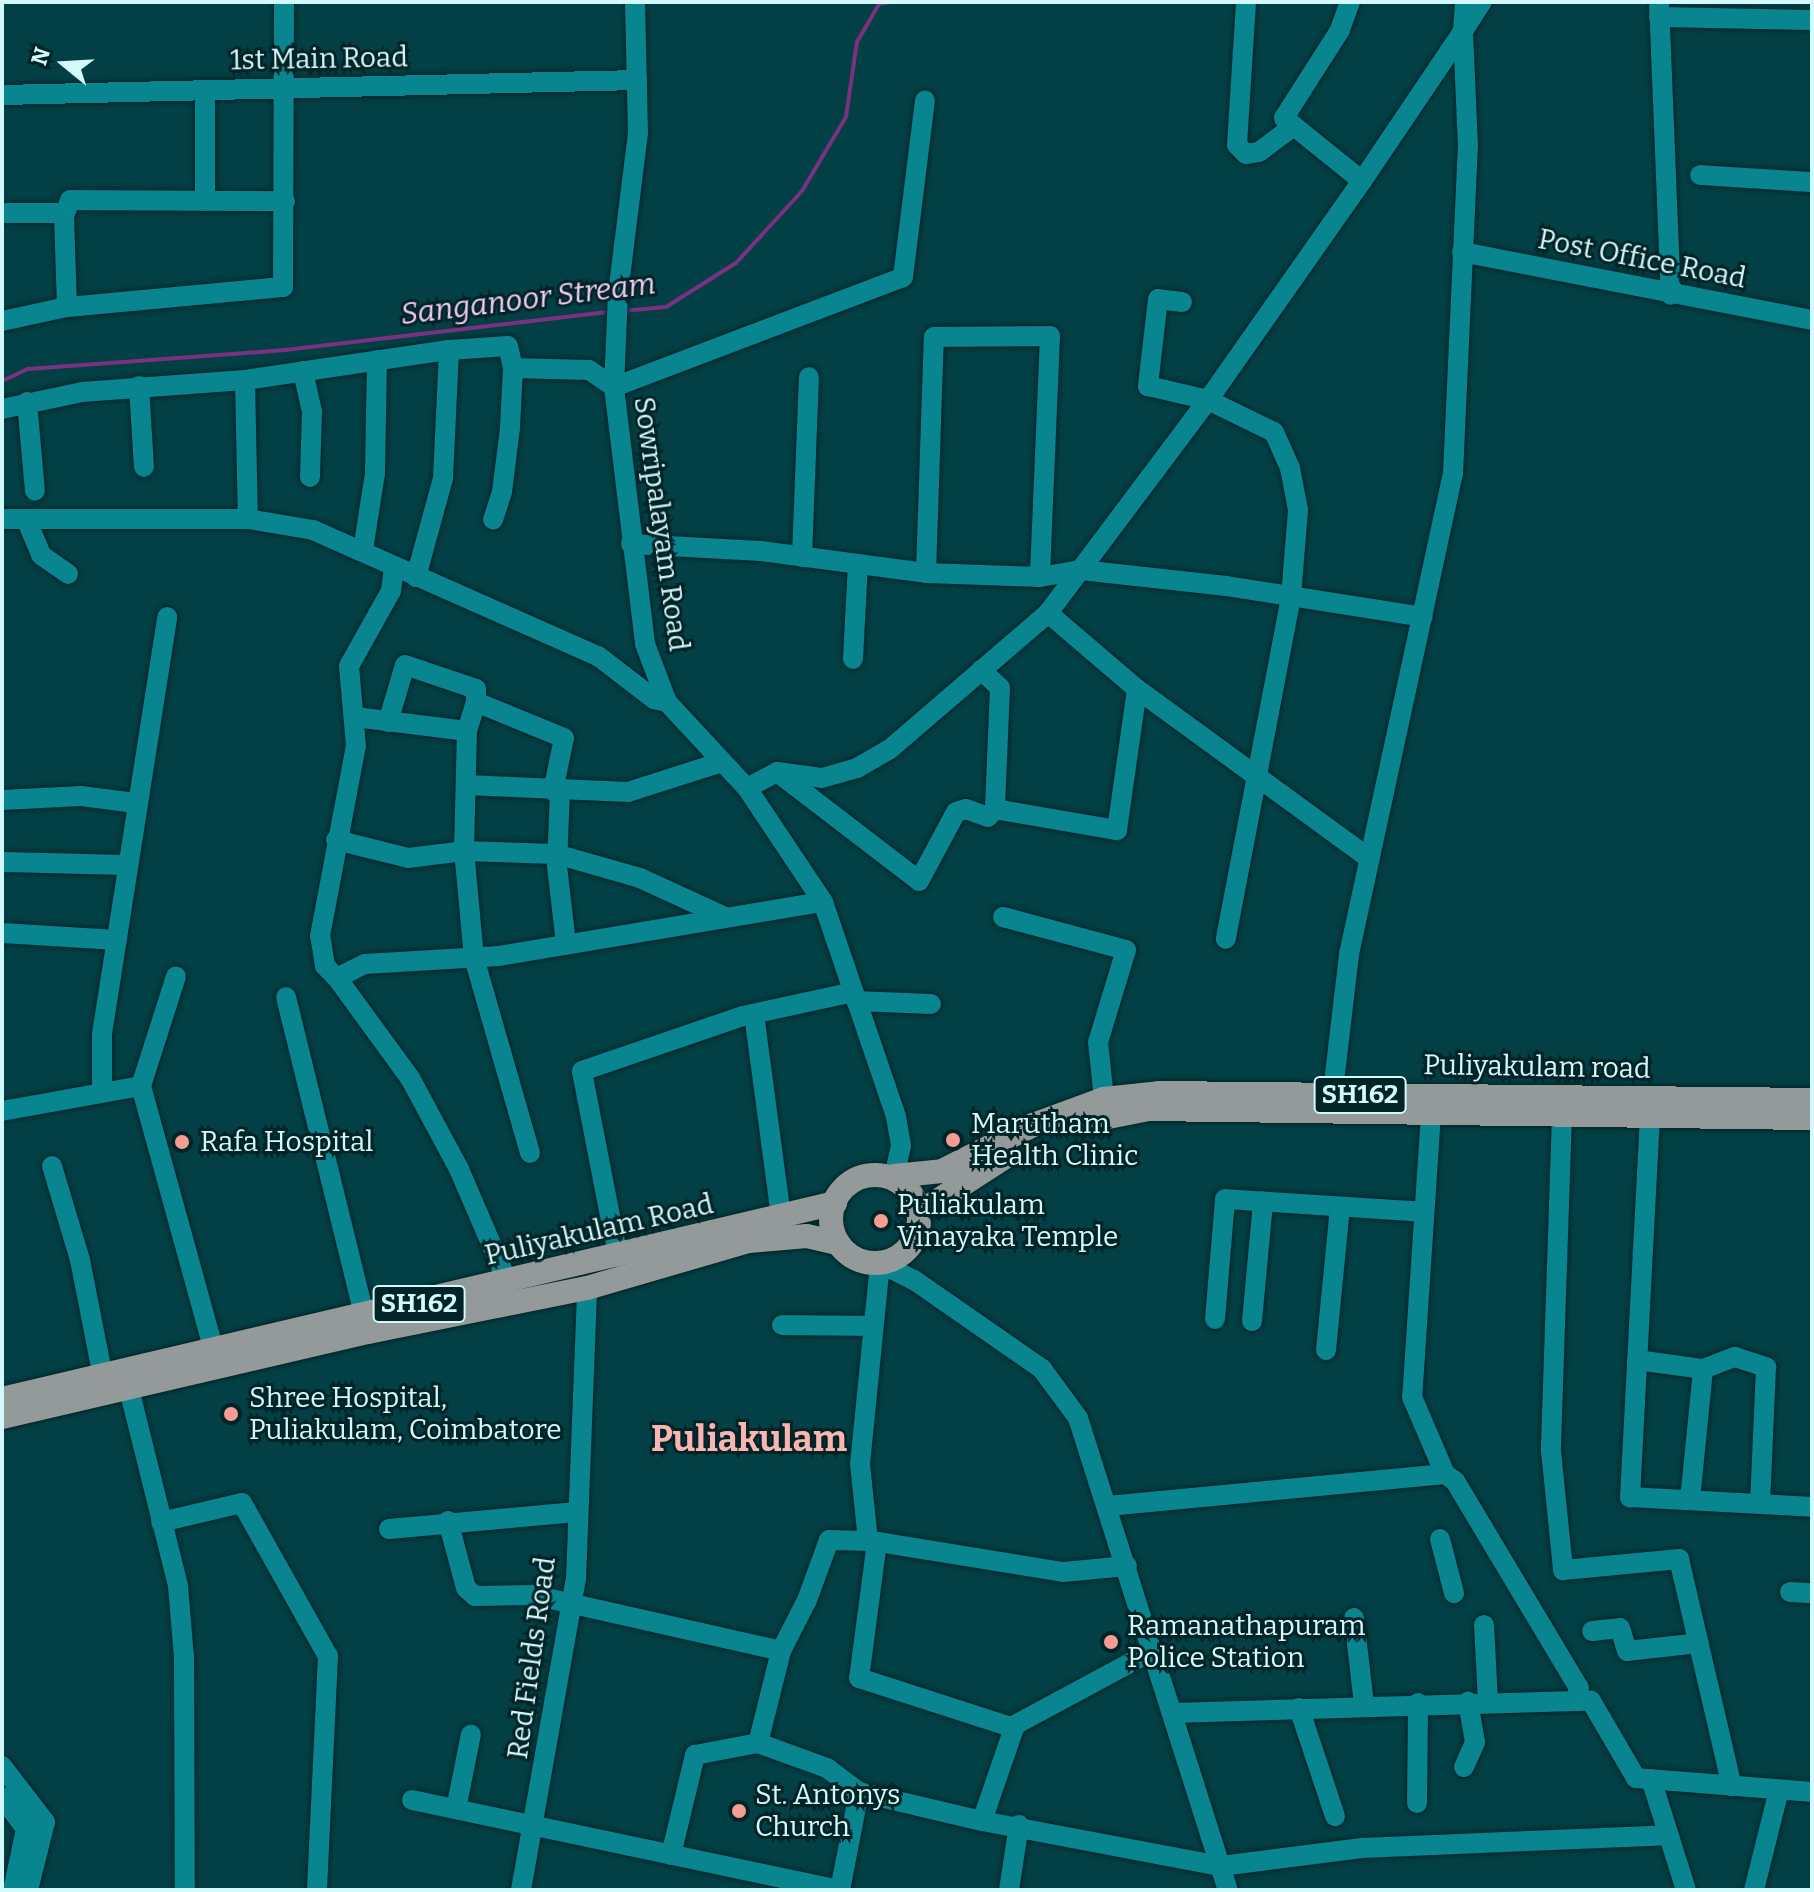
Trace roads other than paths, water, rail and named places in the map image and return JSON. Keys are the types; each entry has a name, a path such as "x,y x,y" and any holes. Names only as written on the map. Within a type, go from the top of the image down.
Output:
{"main road":[{"name":"Puliyakulam road","path":"835,1203 861,1178 925,1175 1104,1099 1159,1093 1332,1103 1431,1114 1812,1118"},
{"name":"Puliyakulam road","path":"920,1212 989,1165 1094,1117 1149,1109 1332,1103 1812,1100"},
{"path":"835,1203 832,1230 838,1243 856,1259 880,1263 905,1250 920,1212 911,1192 894,1176"},
{"name":"Puliyakulam Road","path":"2,1399 119,1379 366,1324 508,1283 618,1268 835,1203"},
{"path":"618,1268 749,1241 807,1236 838,1243"},
{"name":"Puliyakulam Road","path":"366,1324 587,1288 618,1268"},
{"name":"Puliyakulam Road","path":"2,1417 119,1379"}],"street":[{"path":"2,321 67,307 283,287 287,88 284,2"},
{"name":"Sowripalayam Road","path":"635,2 638,133 618,293 614,387 645,644 667,702 747,788 823,902 896,1117 901,1146 894,1176"},
{"path":"1246,2 1237,145 1246,154 1259,152 1291,128"},
{"path":"1350,2 1340,30 1284,118 1291,128 1362,181"},
{"path":"1332,1103 1349,954 1453,474 1468,147 1463,31 1465,2"},
{"path":"747,788 777,772 822,778 857,768 890,749 1048,613 1208,400 1362,181 1482,2"},
{"path":"1671,295 1659,9 1812,20"},
{"name":"1st Main Road","path":"2,95 637,80"},
{"path":"205,90 205,201"},
{"path":"513,368 589,370 614,387 903,277 925,100"},
{"path":"1700,175 1812,182"},
{"path":"67,307 65,213 70,200 285,201"},
{"path":"6,213 65,213"},
{"name":"Post Office Road","path":"1462,252 1812,320"},
{"path":"1182,302 1158,299 1148,386 1208,400 1274,432 1298,510 1291,597 1255,771 1226,939"},
{"path":"926,573 934,337 1050,336 1040,577"},
{"path":"2,409 27,402 139,386 245,380 449,350 508,346 513,368 505,470 493,520"},
{"path":"416,577 443,478 449,350"},
{"path":"363,550 375,473 377,360"},
{"path":"303,371 312,412 310,477"},
{"path":"802,557 809,377"},
{"path":"245,380 248,519"},
{"path":"139,386 144,467"},
{"path":"27,402 35,491"},
{"path":"2,519 248,519 313,530 598,656 654,699 667,702"},
{"path":"26,519 41,555 68,574"},
{"path":"631,544 802,557 926,573 1040,577 1081,570 1423,617"},
{"path":"853,659 858,564"},
{"path":"394,566 391,591 349,666 356,746 320,936 325,966 410,1078 459,1169 508,1283"},
{"path":"1048,613 1137,689 1255,771 1370,859"},
{"path":"102,1090 102,1034 167,617"},
{"path":"388,722 405,665 476,689 476,702 467,731 464,851 474,958 530,1153"},
{"path":"777,772 919,881 956,812 966,809 988,817 995,809 1000,688 981,670"},
{"path":"995,809 1117,830 1137,689"},
{"path":"476,702 564,738 557,791 556,854 566,944"},
{"path":"355,717 467,731"},
{"path":"466,785 628,792 722,762"},
{"path":"2,800 81,796 136,803"},
{"path":"336,840 408,858 464,851 556,854 640,878 723,916"},
{"path":"5,862 126,865"},
{"path":"337,978 365,964 474,958 823,902"},
{"path":"1003,917 1126,950 1098,1042 1104,1099"},
{"path":"2,933 117,940"},
{"path":"176,976 141,1086 216,1358"},
{"path":"286,997 366,1324"},
{"path":"618,1268 582,1071 754,1014 855,997 931,1004"},
{"path":"754,1014 781,1217"},
{"path":"2,1111 102,1090 141,1086"},
{"path":"1431,1114 1412,1397 1445,1474 1455,1481 1579,1688 1576,1701"},
{"path":"1562,1114 1551,1451 1563,1570 1679,1559 1732,1786"},
{"path":"1650,1116 1630,1497 1812,1507"},
{"path":"52,1166 119,1379 178,1586 184,1657 185,1890"},
{"path":"1215,1319 1225,1199 1424,1212"},
{"path":"1252,1321 1263,1202"},
{"path":"1326,1350 1340,1207"},
{"path":"1011,1727 859,1678 872,1542 860,1464 880,1263 914,1280 1042,1369 1078,1418 1175,1713 1228,1890"},
{"name":"Red Fields Road","path":"521,1890 573,1603 587,1288"},
{"path":"782,1325 872,1326"},
{"path":"1637,1360 1703,1369 1735,1357 1766,1367 1760,1504"},
{"path":"1690,1500 1703,1369"},
{"path":"1107,1506 1445,1474"},
{"path":"161,1522 242,1503 328,1656 317,1890"},
{"path":"389,1529 448,1521 576,1512"},
{"path":"448,1521 466,1588 475,1596 533,1595 781,1651"},
{"path":"1440,1539 1454,1593"},
{"path":"758,1743 781,1651 807,1600 829,1540 872,1542 1063,1572 1127,1566"},
{"path":"1790,1592 1812,1593"},
{"path":"1354,1618 1364,1705"},
{"path":"1464,1767 1475,1742 1484,1625"},
{"path":"1592,1631 1620,1628 1627,1651 1699,1643"},
{"path":"982,1821 1011,1727 1154,1650"},
{"path":"1175,1713 1418,1703 1591,1701 1636,1778 1812,1792"},
{"path":"1417,1803 1418,1703"},
{"path":"1299,1708 1335,1816"},
{"path":"456,1809 471,1734"},
{"path":"671,1855 695,1755 758,1743 827,1768 859,1792 982,1821 1019,1825 1221,1866 1362,1848 1668,1835"},
{"path":"2,1766 45,1822 28,1890"},
{"path":"1651,1779 1686,1890"},
{"path":"1754,1890 1779,1790"},
{"path":"412,1800 535,1824 814,1887 840,1890 859,1792"},
{"path":"2,1797 26,1829 13,1890"},
{"path":"1009,1890 1019,1825"}],"waterway":[{"name":"Sanganoor Stream","path":"623,311 666,307 736,263 802,191 846,117 857,42 879,4 890,2"},
{"name":"Sanganoor Stream","path":"2,381 28,369 285,350 610,312"}],"place":[{"name":"Marutham Health Clinic","path":"953,1140"},
{"name":"Rafa Hospital","path":"182,1142"},
{"name":"Puliakulam Vinayaka Temple","path":"881,1221"},
{"name":"Shree Hospital, Puliakulam, Coimbatore","path":"231,1414"},
{"name":"Ramanathapuram Police Station","path":"1111,1642"},
{"name":"St. Antonys Church","path":"739,1811"}],"district":[{"name":"Puliakulam","path":"749,1440"}]}
